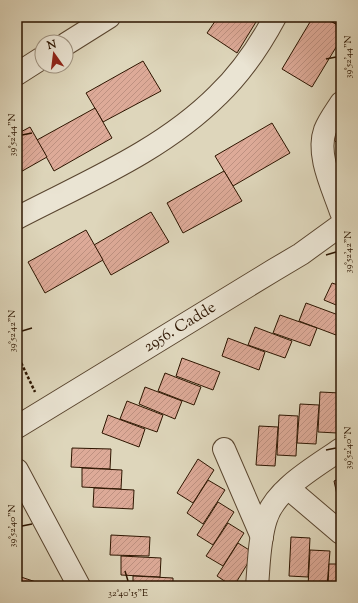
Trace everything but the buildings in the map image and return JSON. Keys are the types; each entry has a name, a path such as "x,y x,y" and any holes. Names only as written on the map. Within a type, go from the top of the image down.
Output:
{"street":[{"path":"74,39 109,17"},
{"path":"17,218 126,162 182,127 219,95 260,42 275,17"},
{"path":"17,74 34,63"},
{"path":"341,103 326,127 322,146 324,164 341,212"},
{"name":"2956. Cadde","path":"17,427 301,254 341,225"},
{"path":"224,449 262,537"},
{"path":"257,586 262,537 266,518 269,513 279,497 288,488 341,449"},
{"path":"17,470 79,586"},
{"path":"288,488 341,533"}],"path":[{"path":"17,354 44,410"}]}
